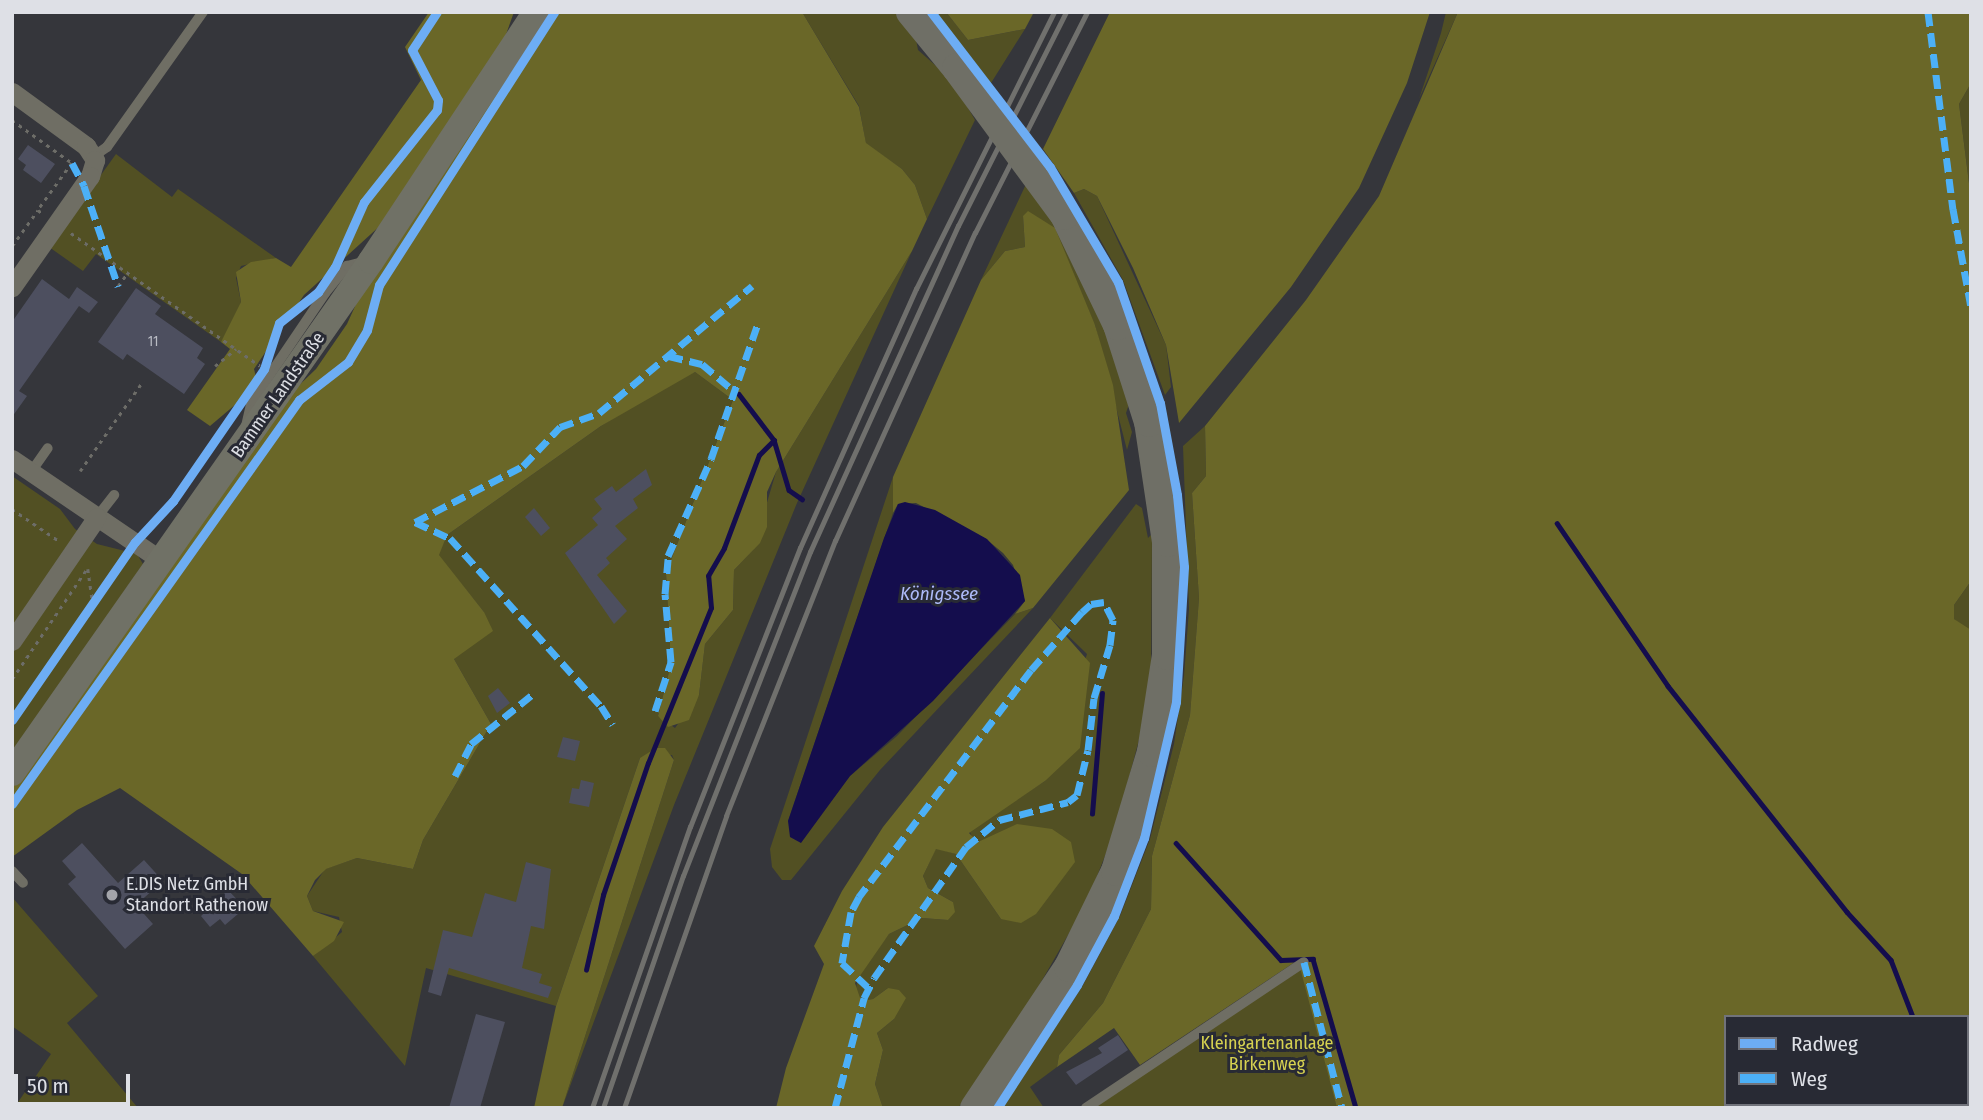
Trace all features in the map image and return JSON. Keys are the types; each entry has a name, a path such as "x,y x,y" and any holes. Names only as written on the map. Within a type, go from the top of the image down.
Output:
{"main road":[{"path":"911,12 957,68 1065,215 1118,325 1149,422 1165,514 1167,655 1158,722 1137,811 1086,937 975,1108"},
{"name":"Bammer Landstraße","path":"12,773 371,261 531,14"}],"street":[{"path":"12,92 80,141 94,156 90,176 12,287"},
{"path":"12,459 162,561"},
{"path":"12,641 97,517"}],"lane":[{"path":"94,156 107,147 203,12"},
{"path":"31,472 48,448"},
{"path":"97,517 114,495"},
{"path":"12,872 23,883"},
{"path":"1086,1108 1304,962"}],"path":[{"path":"12,120 72,163 12,246"},
{"path":"38,210 264,369"},
{"path":"118,286 128,272"},
{"path":"215,366 236,349"},
{"path":"80,471 143,381"},
{"path":"12,679 88,567"},
{"path":"85,615 101,593"}],"green space":[{"path":"802,12 897,12 915,34 918,50 952,80 975,120 927,219 915,185 902,169 866,144 859,106"},
{"path":"924,12 946,12 968,40 1025,29 991,83 964,48 958,53"},
{"path":"1446,12 1458,12 1419,99 1441,33"},
{"path":"1971,83 1971,199 1959,104"},
{"path":"116,154 172,197 178,189 276,258 241,266 236,278 241,302 238,314 221,342 96,254 83,271 49,247"},
{"path":"1027,182 1068,244 1092,294 1130,401 1126,413 1132,432 1127,450 1095,325 1023,216 1025,247 1005,251 981,280"},
{"path":"1084,189 1097,196 1166,345 1171,387 1165,395 1123,280 1074,193"},
{"path":"912,251 797,503 674,805 562,1108 674,760 672,755 640,758 556,1006 426,968 405,1066 313,956 342,932 339,917 313,911 307,896 325,869 357,858 413,869 423,840 491,724 454,659 484,612 438,555 447,535 601,426 674,380 695,372 733,400 666,573 671,664 658,716 675,728 699,695 705,644 733,610 734,570 753,550 776,472"},
{"path":"1205,426 1206,476 1192,493 1199,598 1190,715 1152,856 1151,909 1103,1003 1059,1055 1057,1067 1030,1087 1044,1108 1002,1108 1082,987 1120,916 1150,839 1174,744 1184,676 1189,609 1183,446"},
{"path":"12,476 60,509 75,529 97,544 137,554 143,564 12,754"},
{"path":"893,477 893,513 788,821 824,810 850,776 897,736 1015,614 1033,608 880,770 791,880 782,880 772,867 770,849"},
{"path":"1136,504 1142,508 1148,538 1152,534 1151,670 1140,736 1115,830 1087,902 1014,1029 958,1108 883,1108 875,1084 883,1050 877,1033 894,1019 888,988 873,999 861,1001 855,993 859,972 889,934 922,918 948,920 953,902 928,888 923,876 936,848 956,854 1001,919 982,842 974,841 969,830 1045,781 1087,654 1050,618"},
{"path":"1971,581 1971,630 1965,630 1954,619 1954,605"},
{"path":"12,897 98,996 67,1023 138,1108 14,1108 51,1054 12,1026"},
{"name":"Kleingartenanlage Birkenweg","path":"1302,966 1337,1108 1094,1108"}],"shaded area":[{"path":"429,12 514,12 504,40 382,224 304,295 254,369 257,381 249,393 210,426 187,410 230,349 221,342 241,302 236,272 251,262 276,258 291,267 421,80 405,47"},
{"path":"546,12 802,12 859,107 866,143 902,169 915,185 927,219 912,251 776,472 767,492 767,527 760,543 734,570 733,610 705,644 699,695 689,720 668,727 658,716 671,664 666,573 733,400 695,372 601,426 447,535 439,555 484,612 493,631 454,659 491,724 423,840 413,869 357,858 326,869 315,880 307,896 313,911 344,922 334,941 313,956 242,874 120,788 77,810 12,857 12,788 292,392 316,369 347,324 362,291"},
{"path":"946,12 1034,12 1025,29 968,40"},
{"path":"1110,12 1430,12 1407,83 1359,188 1291,287 1179,423 1166,345 1133,268 1097,196 1084,189 1074,193 1043,149"},
{"path":"1458,12 1971,12 1971,83 1959,104 1971,199 1971,581 1954,605 1954,619 1971,630 1971,1073 1969,1015 1724,1015 1724,1106 1896,1106 1337,1108 1298,960 1140,1065 1114,1028 1057,1067 1059,1055 1103,1003 1151,909 1152,856 1190,715 1199,598 1192,493 1206,476 1205,426 1306,300 1379,196"},
{"path":"1028,211 1055,228 1095,325 1113,385 1129,490 1033,608 1015,614 1025,601 1013,565 1003,553 986,539 916,503 898,504 893,513 893,477 981,280 1005,251 1025,247 1023,216"},
{"path":"1050,618 1090,663 1080,748 1045,781 969,833 978,842 1017,824 1052,829 1071,842 1075,862 1036,914 1021,923 1001,919 956,854 936,849 923,876 928,888 953,902 955,912 948,920 922,918 889,934 855,983 861,1001 873,999 888,988 899,990 906,998 894,1019 877,1033 883,1050 875,1084 883,1108 776,1108 786,1068 824,964 814,946 842,891 883,827"},
{"path":"656,748 665,748 674,760 562,1108 534,1108 556,1006 640,758"}],"water":[{"name":"Königssee","path":"905,502 935,510 987,539 1020,575 1025,601 933,701 850,776 801,843 790,837 788,821 884,538 898,504"}],"building":[{"path":"28,145 55,164 41,183 23,170 26,165 18,159"},
{"path":"42,279 69,299 77,287 98,302 89,313 79,306 19,391 27,396 12,417 12,322"},
{"path":"136,288 161,306 155,314 203,348 197,358 205,364 184,394 127,354 123,360 98,342"},
{"path":"646,469 652,485 633,499 638,508 615,526 627,539 606,558 610,563 597,575 627,611 614,624 565,553 598,525 592,518 602,509 594,499 612,486 616,492"},
{"path":"534,508 550,528 541,536 525,517"},
{"path":"498,688 510,703 497,713 488,696"},
{"path":"563,737 580,741 575,761 557,757"},
{"path":"581,780 594,783 589,807 569,803 572,788 579,789"},
{"name":"E.DIS Netz GmbH Standort Rathenow","path":"82,843 118,883 144,860 163,881 136,905 153,924 125,949 68,884 76,877 62,861"},
{"path":"526,862 551,869 544,929 531,926 522,968 542,974 539,983 552,987 548,998 449,968 441,996 428,992 443,930 472,937 485,893 516,902"},
{"path":"228,890 245,908 225,925 220,919 210,927 201,916"},
{"path":"476,1014 505,1022 480,1108 449,1108"},
{"path":"1118,1035 1128,1050 1076,1085 1066,1072 1102,1053 1098,1048"}],"waterway":[{"path":"739,394 774,440 789,490 802,499"},
{"path":"586,970 603,895 648,763 711,608 708,576 724,548 759,455 774,440"},
{"path":"1557,523 1668,686 1847,912 1891,960 1912,1015"},
{"path":"1092,814 1102,693"},
{"path":"1176,843 1281,960 1313,959 1356,1108"}],"railway":[{"path":"592,1108 690,827 800,548 916,289 1054,12"},
{"path":"603,1108 683,876 810,552 958,226 1066,12"},
{"path":"624,1108 726,816 835,541 975,233 1087,12"}],"marked path":[{"path":"1928,12 1953,209 1971,307"},
{"path":"72,163 84,186 118,286"},
{"path":"415,522 523,466 560,427 599,413 752,286"},
{"path":"655,711 671,662 665,594 668,556 711,459 758,323"},
{"path":"669,356 702,364 732,389"},
{"path":"415,522 450,538 601,706 613,725"},
{"path":"835,1108 864,998 874,978 966,847 999,820 1068,802 1077,795 1088,750 1094,698 1110,645 1113,620 1104,602 1091,604 1082,612 1031,670 859,897 851,912 842,963 869,988"},
{"path":"455,776 471,744 533,694"},
{"path":"1304,962 1342,1108"}],"cycle path":[{"path":"12,720 135,542 173,501 264,369 279,323 318,292 335,267 364,202 437,110 438,100 412,50 437,12"},
{"path":"12,804 299,400 348,362 367,330 379,285 554,12"},
{"path":"931,12 1050,167 1118,282 1160,403 1177,495 1184,567 1176,702 1144,838 1114,916 1077,985 997,1108"}],"place":[{"name":"E.DIS Netz GmbH Standort Rathenow","path":"112,895"}]}
